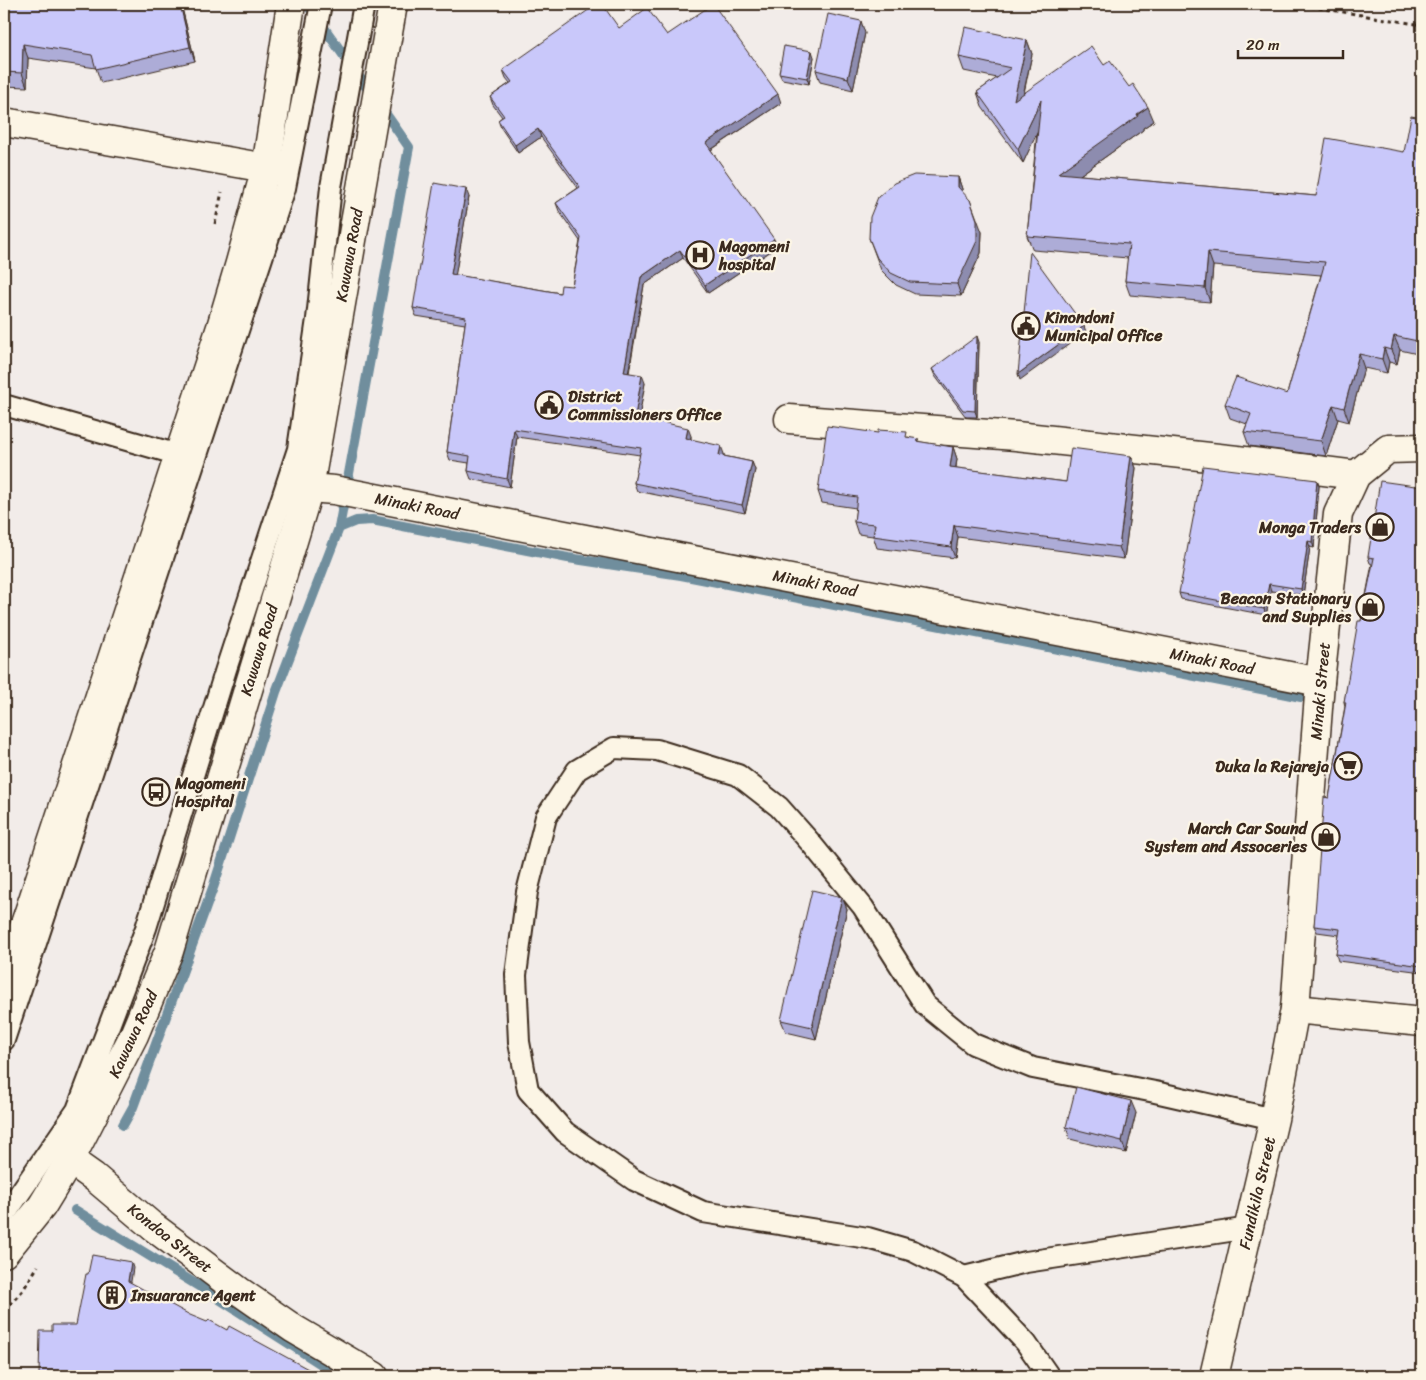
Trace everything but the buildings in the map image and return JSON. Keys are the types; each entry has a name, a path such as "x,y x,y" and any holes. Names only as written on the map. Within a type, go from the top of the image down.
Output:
{"street":[{"path":"4,984 221,327 266,168 291,4"},
{"name":"Kawawa Road","path":"4,1253 42,1206 70,1160 134,1035 169,950 309,488 393,4"},
{"path":"4,122 266,168"},
{"path":"790,419 1016,436 1356,475"},
{"name":"Minaki Street","path":"1295,1008 1320,682 1338,514 1356,475 1388,449 1422,448"},
{"name":"Minaki Road","path":"309,488 334,490 1320,682"},
{"path":"1295,1008 1422,1022"},
{"name":"Fundikila Street","path":"1214,1376 1274,1119 1295,1008"},
{"name":"Kondoa Street","path":"70,1160 94,1177 152,1226 239,1291 294,1329 374,1376"}],"lane":[{"path":"4,1040 285,188 321,4"},
{"name":"Kawawa Road","path":"4,1216 77,1110 112,1019 146,928 226,669 298,449 317,319 331,187 364,4"},
{"path":"4,405 179,456"},
{"path":"1049,1376 1026,1343 964,1276 913,1251 868,1238 703,1212 634,1180 565,1132 528,1090 519,1042 516,975 527,892 546,816 577,770 614,748 657,750 738,775 779,807 810,842 857,900 925,1005 973,1044 1033,1068 1154,1092 1274,1119"},
{"path":"964,1276 1026,1262 1249,1228"}],"path":[{"path":"1295,4 1422,25"}],"waterway":[{"path":"307,4 372,95"},
{"path":"123,1125 133,1107 214,885 276,692 339,528 409,147 381,107"},
{"path":"339,528 356,521 372,520 568,558 681,575 1301,697"},
{"path":"75,1210 340,1376"}],"place":[{"name":"Magomeni hospital","path":"700,255"},
{"name":"Kinondoni Municipal Office","path":"1026,326"},
{"name":"District Commissioners Office","path":"549,405"},
{"name":"Monga Traders","path":"1380,527"},
{"name":"Beacon Stationary and Supplies","path":"1370,607"},
{"name":"Duka la Rejareja","path":"1348,766"},
{"name":"Magomeni Hospital","path":"156,792"},
{"name":"March Car Sound System and Assoceries","path":"1326,837"},
{"name":"Insuarance Agent","path":"112,1295"}]}
